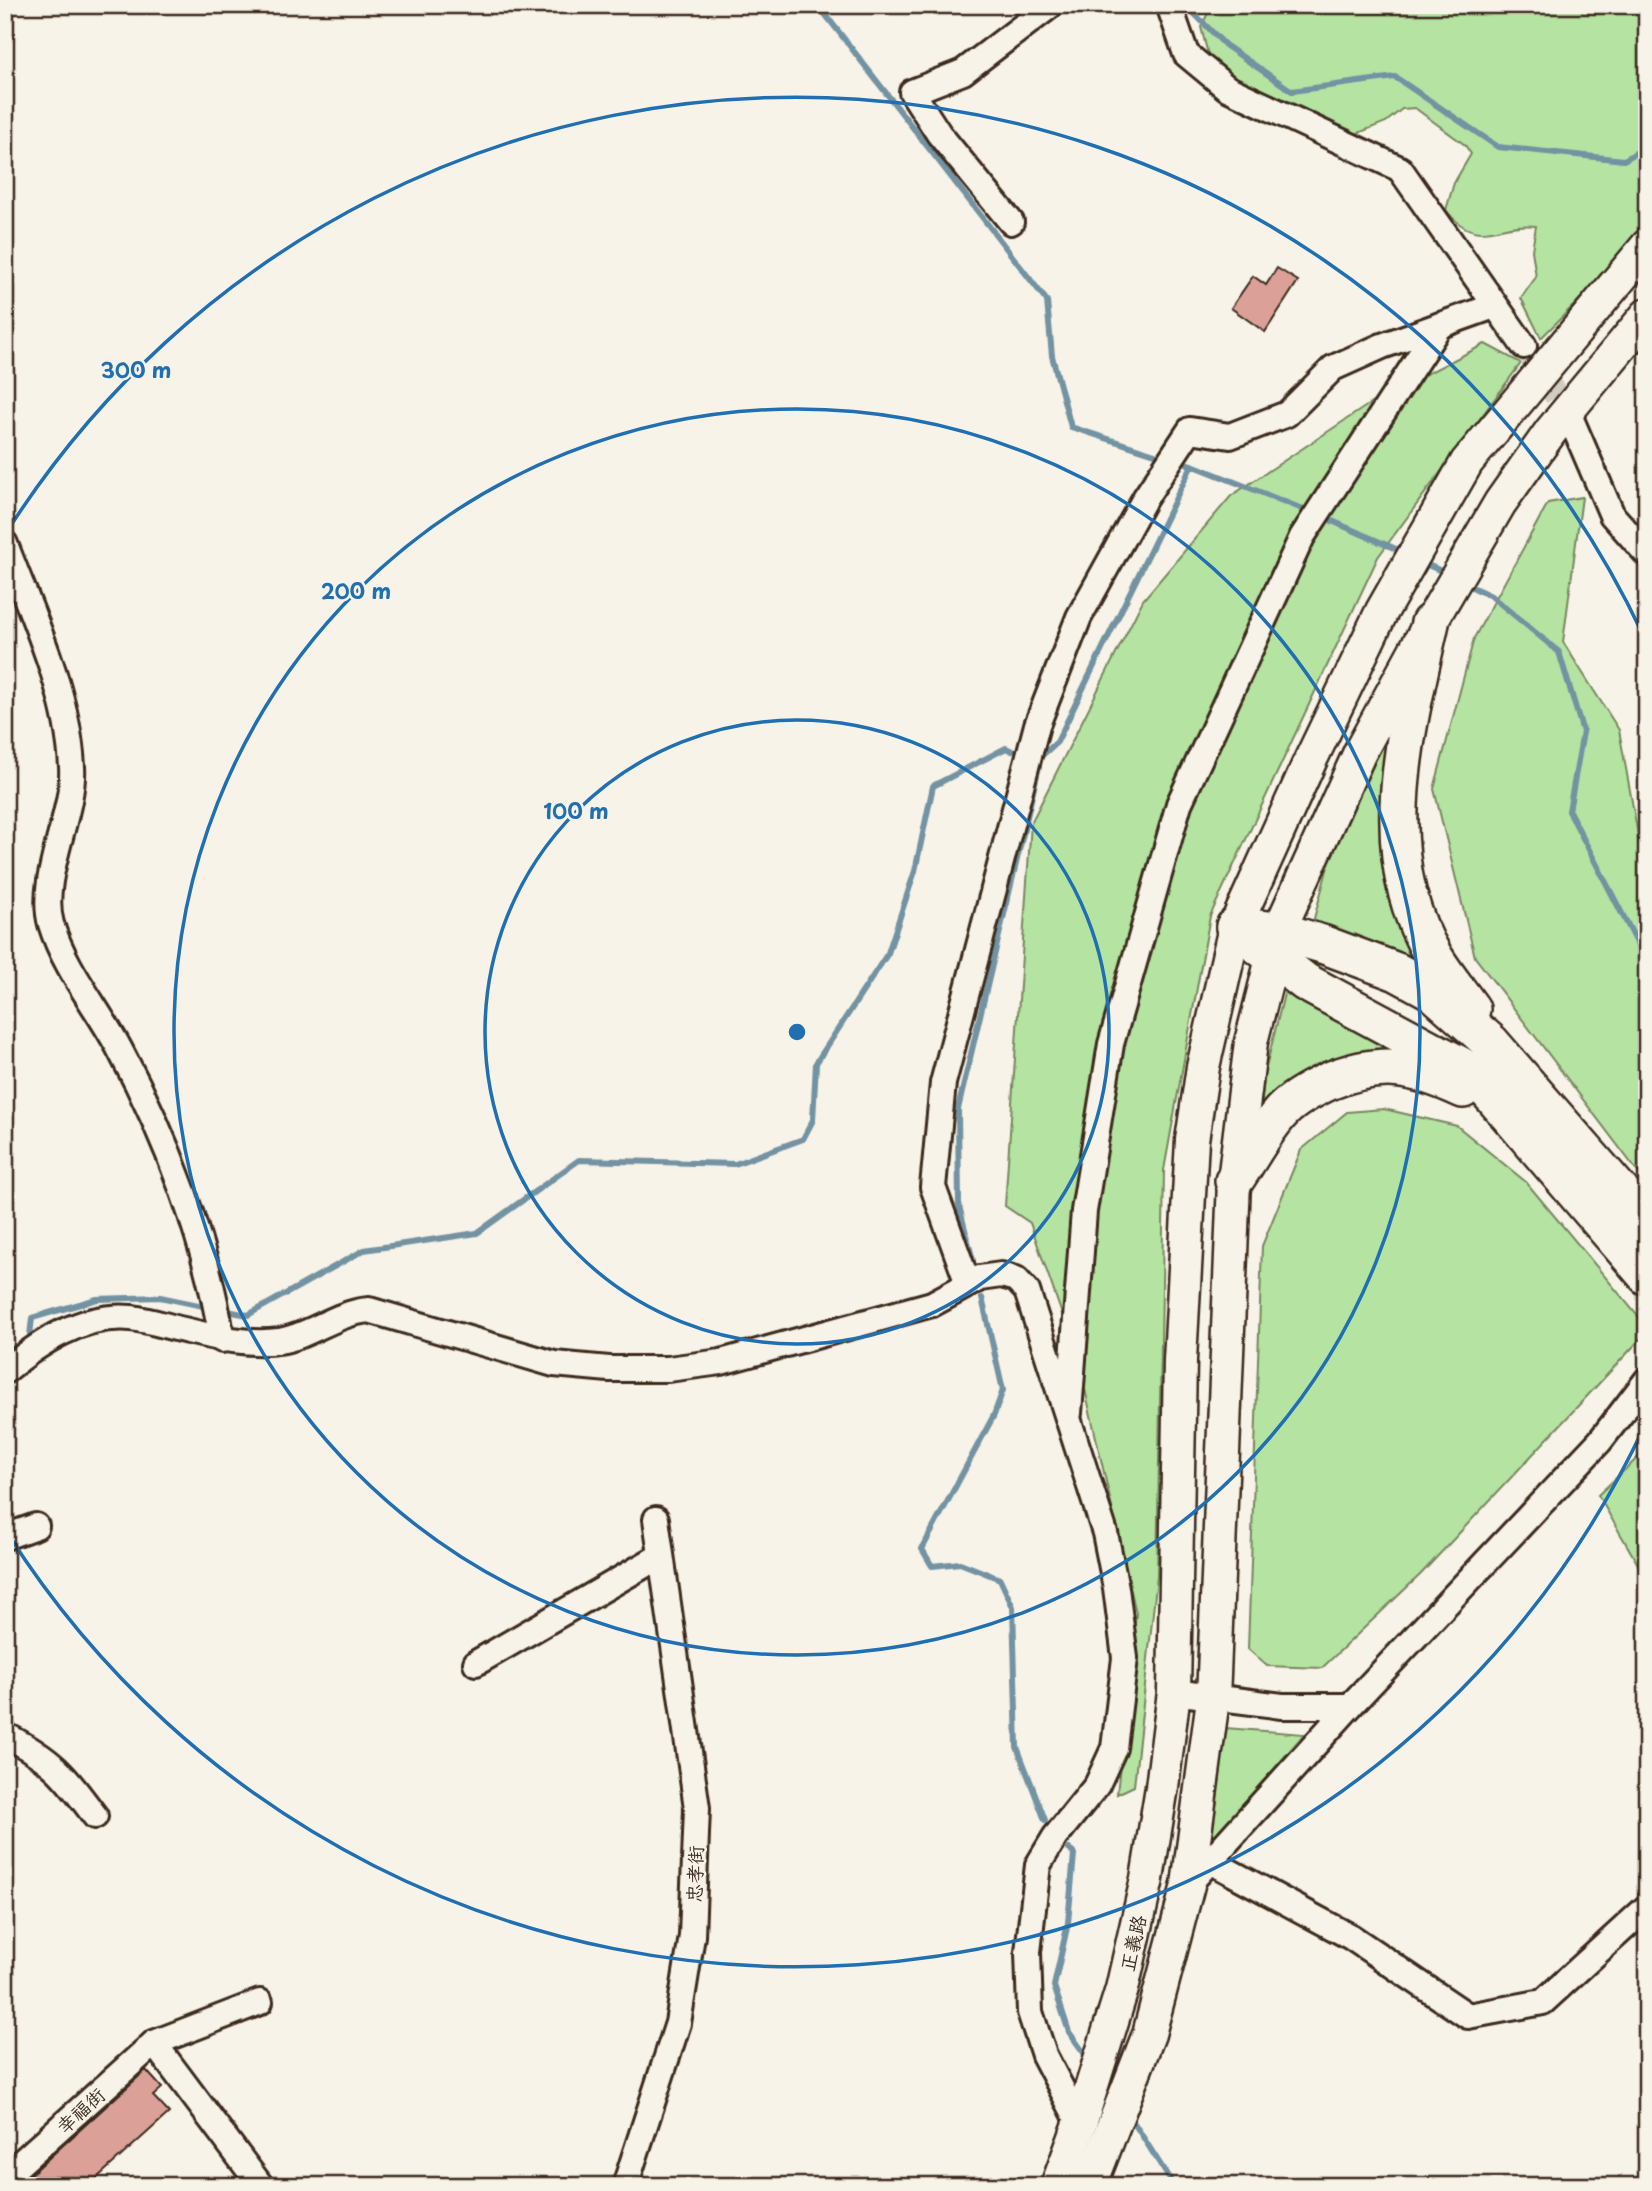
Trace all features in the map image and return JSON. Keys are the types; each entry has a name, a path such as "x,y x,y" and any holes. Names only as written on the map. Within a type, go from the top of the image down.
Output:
{"highway":[{"path":"1430,623 1399,785 1398,839 1410,901 1433,955 1474,1013 1491,1043"},
{"path":"1235,928 1275,943 1397,972 1432,991 1491,1043 1647,1222"},
{"path":"1275,943 1305,982 1472,1072 1637,1265"},
{"path":"1234,1181 1284,1109 1315,1087 1351,1072 1382,1066 1428,1073 1506,1109"}],"main road":[{"name":"正義路","path":"1057,2186 1080,2124 1122,1989 1147,1879 1174,1692 1180,1373 1192,1140 1203,1067 1235,928 1311,759 1382,611 1467,462 1647,246"},
{"name":"正義路","path":"1090,2186 1149,2034 1188,1885 1213,1699 1234,1181 1251,1042 1275,943 1360,752 1430,623 1507,493 1551,431 1647,315"}],"street":[{"path":"1011,222 939,134 912,92 963,72 1051,5"},
{"path":"1169,5 1186,54 1227,88 1400,169 1524,346"},
{"path":"968,1284 933,1187 943,1083 1037,725 1079,617 1145,498 1190,430 1230,436 1287,414 1333,368 1494,306"},
{"path":"1068,1427 1084,1211 1111,1044 1179,804 1302,537 1440,325"},
{"path":"1570,417 1612,515 1647,554"},
{"path":"5,544 47,654 64,714 73,769 50,884 50,922 70,967 120,1049 153,1118 214,1293 220,1332"},
{"path":"6,1371 51,1336 73,1327 128,1318 278,1341 303,1334 347,1312 369,1310 554,1364 609,1369 668,1369 721,1362 932,1304 980,1278 1001,1275 1016,1279 1027,1291 1068,1427 1104,1533 1116,1588 1125,1658 1114,1748 1097,1785 1055,1838 1038,1865 1028,1952 1030,2012 1044,2055 1080,2124"},
{"path":"1188,1885 1350,1706 1600,1441 1647,1380"},
{"name":"忠孝街","path":"625,2186 678,2023 692,1936 697,1808 656,1519"},
{"path":"5,1536 36,1526"},
{"path":"476,1663 660,1556"},
{"path":"1174,1692 1282,1706 1350,1706"},
{"path":"5,1735 39,1753 60,1769 95,1816"},
{"path":"1210,1861 1351,1937 1468,2016 1543,2001 1647,1908"},
{"name":"幸福街","path":"5,2177 154,2043 260,2002"},
{"path":"154,2043 261,2186"}],"green space":[{"path":"1212,5 1647,5 1647,232 1541,338 1521,298 1536,277 1532,250 1536,226 1478,232 1457,222 1446,210 1454,183 1471,154 1465,145 1415,108 1402,109 1386,122 1351,136 1334,136 1251,114 1216,86 1201,27"},
{"path":"1485,344 1521,363 1378,557 1210,916 1164,1170 1157,1576 1134,1786 1117,1794 1136,1613 1079,1363 1030,1223 1005,1206 1031,823 1143,600 1231,496 1377,399"},
{"path":"1582,497 1563,642 1619,730 1642,857 1647,866 1647,1184 1475,957 1434,789 1474,638 1548,503"},
{"path":"1387,736 1386,776 1423,972 1311,930 1331,855"},
{"path":"1286,986 1445,1067 1399,1056 1353,1056 1336,1060 1305,1075 1261,1110 1264,1076"},
{"path":"1384,1109 1457,1126 1526,1182 1647,1327 1647,1332 1421,1574 1322,1668 1267,1666 1248,1649 1262,1246 1301,1150 1347,1112"},
{"path":"1647,1449 1647,1580 1598,1495"},
{"path":"1225,1728 1304,1734 1206,1848"}],"building":[{"path":"1277,268 1298,281 1265,332 1231,308 1253,276 1266,285"},
{"path":"146,2070 162,2088 153,2096 169,2113 88,2186 18,2186"}],"waterway":[{"path":"818,5 1047,301 1052,356 1071,427 1155,454"},
{"path":"1186,5 1225,45 1292,91 1395,77 1498,147 1624,160 1647,146"},
{"path":"1038,759 1057,742 1192,465 1188,464"},
{"path":"1192,465 1300,508"},
{"path":"1332,521 1396,549"},
{"path":"1430,566 1439,570"},
{"path":"1472,587 1491,596 1559,652 1583,732 1569,811 1647,962"},
{"path":"222,1310 248,1315 364,1250 477,1233 579,1160 735,1164 803,1139 813,1120 816,1063 888,953 915,871 933,786 1006,748 1012,751"},
{"path":"973,1261 959,1206 958,1109 1039,766"},
{"path":"29,1344 32,1318 97,1299 160,1297 208,1307"},
{"path":"982,1298 1003,1390 994,1415 922,1549 932,1566 960,1563 1000,1579 1013,1607 1017,1747 1045,1820"},
{"path":"1069,1849 1074,1854 1068,1923 1054,1986 1069,2032 1084,2053"},
{"path":"1134,2123 1174,2186"}],"tunnel":[{"path":"1524,346 1570,417"}]}
